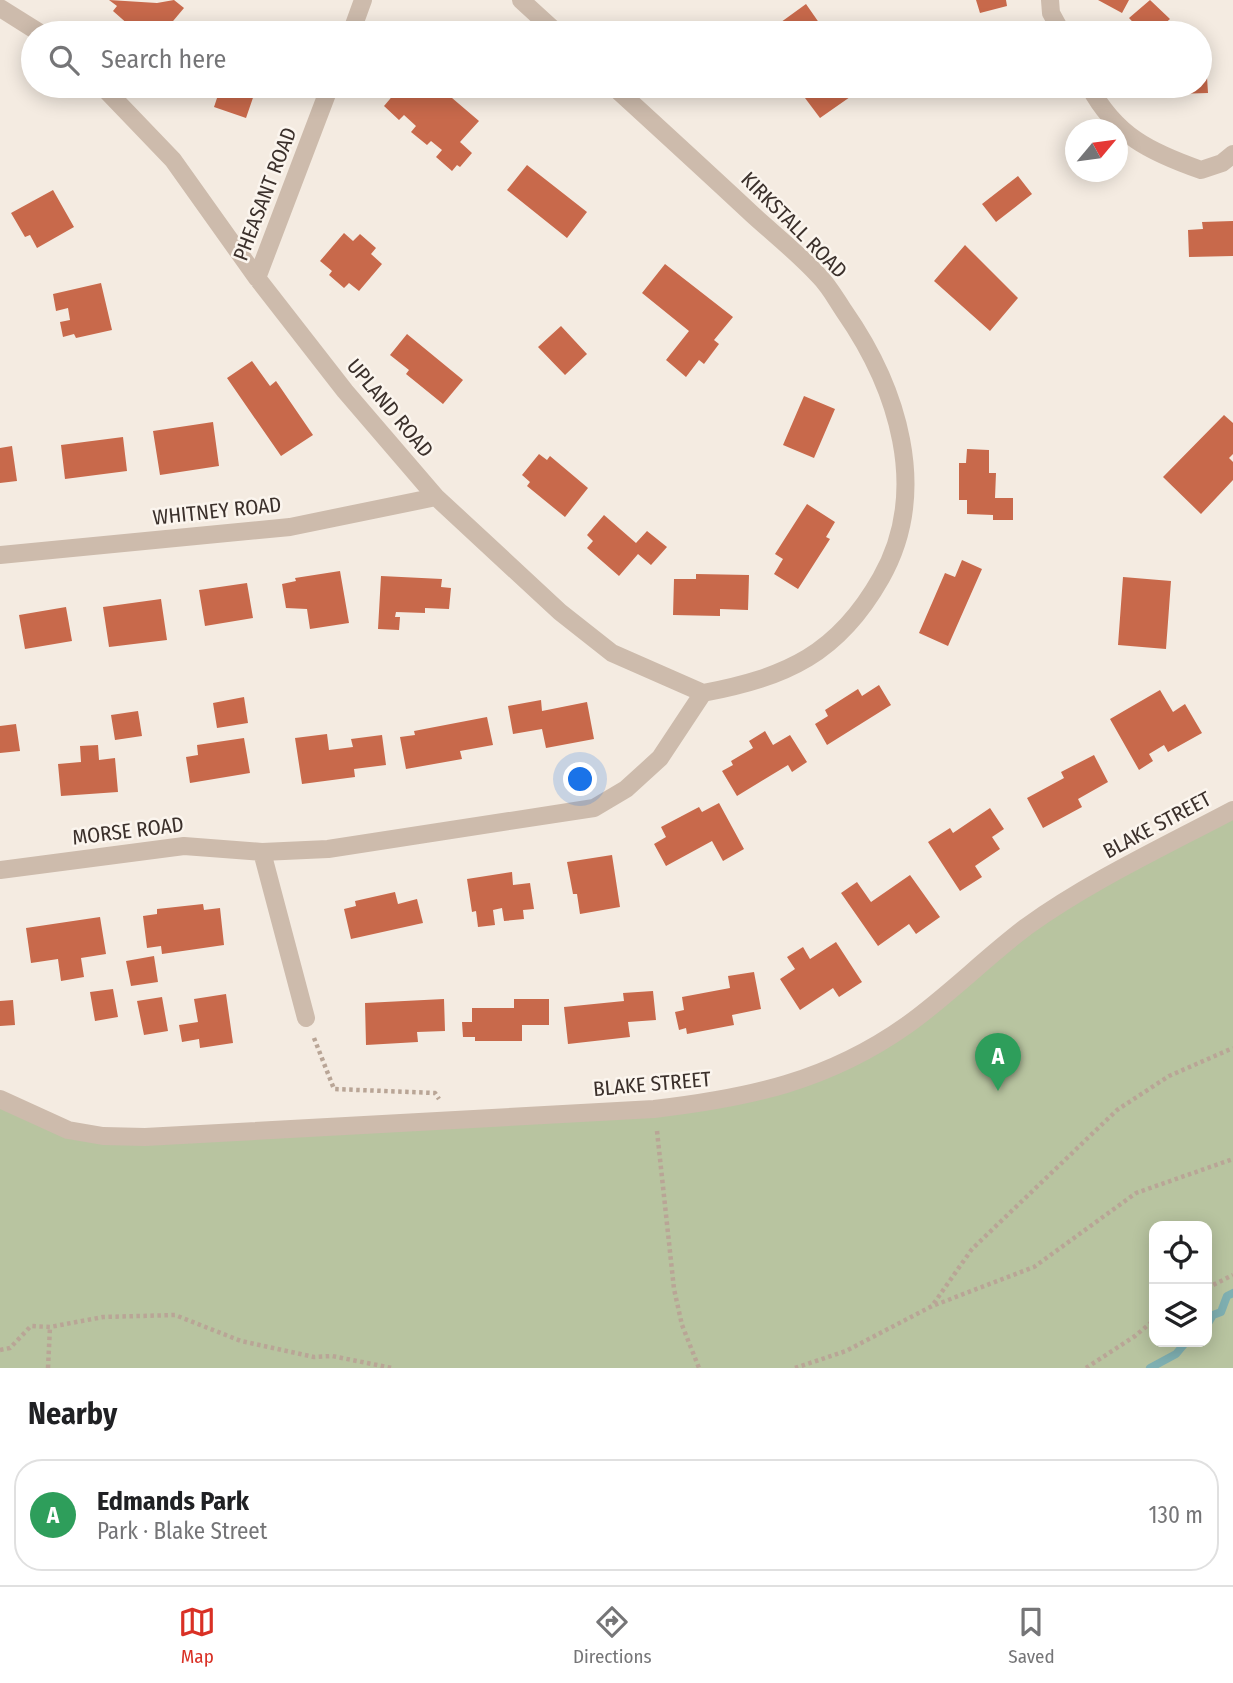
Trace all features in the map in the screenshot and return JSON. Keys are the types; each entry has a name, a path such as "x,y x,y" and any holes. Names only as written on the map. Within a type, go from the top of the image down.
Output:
{"street":[{"path":"355,21 363,0"},
{"path":"521,0 544,21"},
{"path":"1050,0 1051,13 1055,21"},
{"path":"0,8 21,21"},
{"name":"UPLAND ROAD","path":"116,98 173,160 257,278 345,391 436,498 560,612 611,653 703,693"},
{"name":"PHEASANT ROAD","path":"257,278 325,98"},
{"name":"KIRKSTALL ROAD","path":"626,98 821,278 880,370 899,423 904,455 903,516 895,548 862,612 817,654 758,683 703,693"},
{"path":"1098,98 1130,139 1156,153 1201,170 1222,163 1233,154"},
{"name":"WHITNEY ROAD","path":"0,555 290,527 436,498"},
{"name":"MORSE ROAD","path":"0,870 184,846 262,852 328,849 594,808 626,789 660,758 703,693"},
{"name":"BLAKE STREET","path":"0,1099 57,1127 103,1136 145,1137 654,1109 743,1097 793,1084 849,1060 907,1025 1026,928 1092,885 1233,810"},
{"path":"262,852 306,1017"}],"path":[{"path":"306,1017 334,1089 435,1093 454,1121"},
{"path":"932,1306 972,1249 1117,1110 1169,1076 1233,1048"},
{"path":"654,1109 674,1289 682,1325 699,1368"},
{"path":"795,1368 846,1351 932,1306 1034,1267 1136,1193 1233,1159"},
{"path":"1212,1286 1233,1275"},
{"path":"0,1350 10,1348 31,1326 50,1327 103,1317 175,1315 241,1341 314,1357 332,1356 392,1368"},
{"path":"1086,1368 1149,1324"},
{"path":"48,1368 50,1327"}],"green space":[{"path":"1233,810 1233,1368 0,1368 0,1099 86,1134 654,1109 850,1060 1026,928"}],"building":[{"path":"109,0 157,3 174,0 184,8 173,21 124,21 113,11 117,6"},
{"path":"976,0 1006,0 1007,6 980,13"},
{"path":"1098,0 1129,0 1122,13"},
{"path":"1150,0 1170,19 1132,21 1129,18"},
{"path":"806,4 818,21 783,21"},
{"path":"217,98 253,98 246,118 214,107"},
{"path":"391,98 452,98 479,121 460,142 472,153 460,167 457,165 452,171 436,157 442,150 431,141 427,145 411,132 416,126 404,115 399,120 384,106"},
{"path":"805,98 849,98 820,118"},
{"path":"527,165 587,212 567,238 507,190"},
{"path":"1018,176 1032,194 996,222 982,204"},
{"path":"53,190 74,227 37,248 30,235 25,237 11,213"},
{"path":"1233,221 1233,256 1189,257 1188,230 1203,229 1202,222"},
{"path":"344,233 353,241 360,234 376,248 371,254 382,264 359,291 349,283 344,288 329,275 332,271 320,261"},
{"path":"965,245 1018,298 990,331 934,281"},
{"path":"665,264 733,317 714,340 719,344 704,364 699,360 686,377 666,360 689,331 642,293"},
{"path":"101,283 112,330 76,338 74,334 63,337 60,322 70,320 68,308 56,311 53,294"},
{"path":"561,326 587,354 565,375 538,347"},
{"path":"407,334 463,380 443,404 406,374 409,370 390,355"},
{"path":"252,361 270,386 276,381 313,435 281,456 227,378"},
{"path":"804,396 835,409 814,458 783,445"},
{"path":"1224,415 1233,423 1233,454 1229,458 1233,462 1233,480 1201,514 1163,477"},
{"path":"213,422 219,466 160,475 153,431"},
{"path":"123,437 127,471 65,479 61,445"},
{"path":"12,446 17,481 0,483 0,448"},
{"path":"967,449 989,450 989,473 996,473 995,498 1013,498 1013,520 993,520 993,515 967,514 967,500 959,500 959,463 966,463"},
{"path":"539,454 547,460 550,456 588,488 565,517 527,486 530,482 522,475"},
{"path":"807,504 835,522 826,537 830,539 798,589 774,574 783,559 775,554"},
{"path":"604,515 636,543 647,531 667,547 651,565 638,554 619,576 587,548 593,541 587,535"},
{"path":"962,560 982,569 948,646 919,633 945,573 955,577"},
{"path":"340,571 349,623 310,629 307,609 286,608 282,584 296,581 295,578"},
{"path":"696,574 749,575 748,610 720,609 720,616 673,615 674,579 696,579"},
{"path":"381,576 442,579 441,587 451,588 449,609 425,608 425,613 396,612 395,617 400,617 399,630 378,629"},
{"path":"1123,577 1171,581 1166,649 1118,645"},
{"path":"247,583 253,618 205,626 199,590"},
{"path":"161,599 167,640 109,647 103,607"},
{"path":"66,607 72,641 25,649 19,615"},
{"path":"879,685 891,705 827,745 815,724 828,716 825,710 858,689 862,696"},
{"path":"1160,690 1173,712 1185,704 1202,733 1168,752 1164,745 1149,754 1153,761 1139,770 1110,719"},
{"path":"244,697 248,723 217,728 213,703"},
{"path":"541,700 542,711 587,702 594,739 546,748 542,729 513,734 508,706"},
{"path":"138,711 142,736 115,740 111,715"},
{"path":"487,717 493,745 460,751 462,759 406,769 400,737 415,735 414,731"},
{"path":"16,724 20,751 0,753 0,726"},
{"path":"765,731 773,745 790,735 807,762 792,772 788,765 737,796 722,771 733,765 731,761 753,748 749,741"},
{"path":"327,734 329,750 353,747 351,739 382,735 386,765 354,769 355,777 302,784 295,738"},
{"path":"244,738 250,773 190,783 186,757 198,755 197,745"},
{"path":"98,745 99,760 115,758 118,792 61,796 58,764 81,762 80,746"},
{"path":"1094,755 1108,782 1078,799 1082,807 1043,828 1027,798 1064,778 1061,772"},
{"path":"719,803 744,849 723,861 712,841 666,866 654,844 666,837 661,827 699,807 702,812"},
{"path":"990,808 1004,829 992,837 1000,849 975,866 982,877 960,891 928,842 950,828 953,833"},
{"path":"612,855 620,907 580,914 567,862"},
{"path":"512,872 513,885 530,883 534,909 523,910 524,919 504,921 502,908 493,910 495,925 478,927 476,911 472,912 467,879"},
{"path":"910,875 940,917 916,934 909,924 878,946 841,893 857,882 871,902"},
{"path":"395,892 398,904 417,899 423,923 351,939 344,909 356,906 355,901"},
{"path":"203,904 204,910 220,908 224,945 162,954 161,946 147,948 143,916 157,914 157,909"},
{"path":"100,917 106,954 81,958 84,977 61,981 58,959 31,963 26,928"},
{"path":"836,942 862,982 839,997 833,988 800,1010 780,979 795,969 787,957 803,947 810,959"},
{"path":"154,956 158,982 131,986 126,961"},
{"path":"754,972 761,1009 732,1015 734,1025 687,1034 686,1028 679,1030 675,1012 684,1010 682,997 730,988 728,976"},
{"path":"113,989 118,1017 95,1021 90,992"},
{"path":"653,991 656,1020 628,1022 630,1037 568,1044 564,1007 624,1001 623,993"},
{"path":"226,994 233,1043 200,1048 199,1039 182,1042 179,1025 198,1022 194,999"},
{"path":"162,997 168,1031 144,1035 137,1001"},
{"path":"444,999 445,1031 417,1032 418,1042 366,1045 365,1003"},
{"path":"514,999 549,999 549,1025 522,1025 522,1041 475,1041 475,1037 463,1037 462,1022 472,1022 472,1008 514,1008"},
{"path":"13,1000 15,1025 0,1026 0,1001"}],"waterway":[{"path":"1212,1317 1221,1312 1227,1296 1233,1293"},
{"path":"1150,1368 1176,1354 1182,1347"}],"place":[{"name":"Edmands Park","path":"998,1091"}]}
